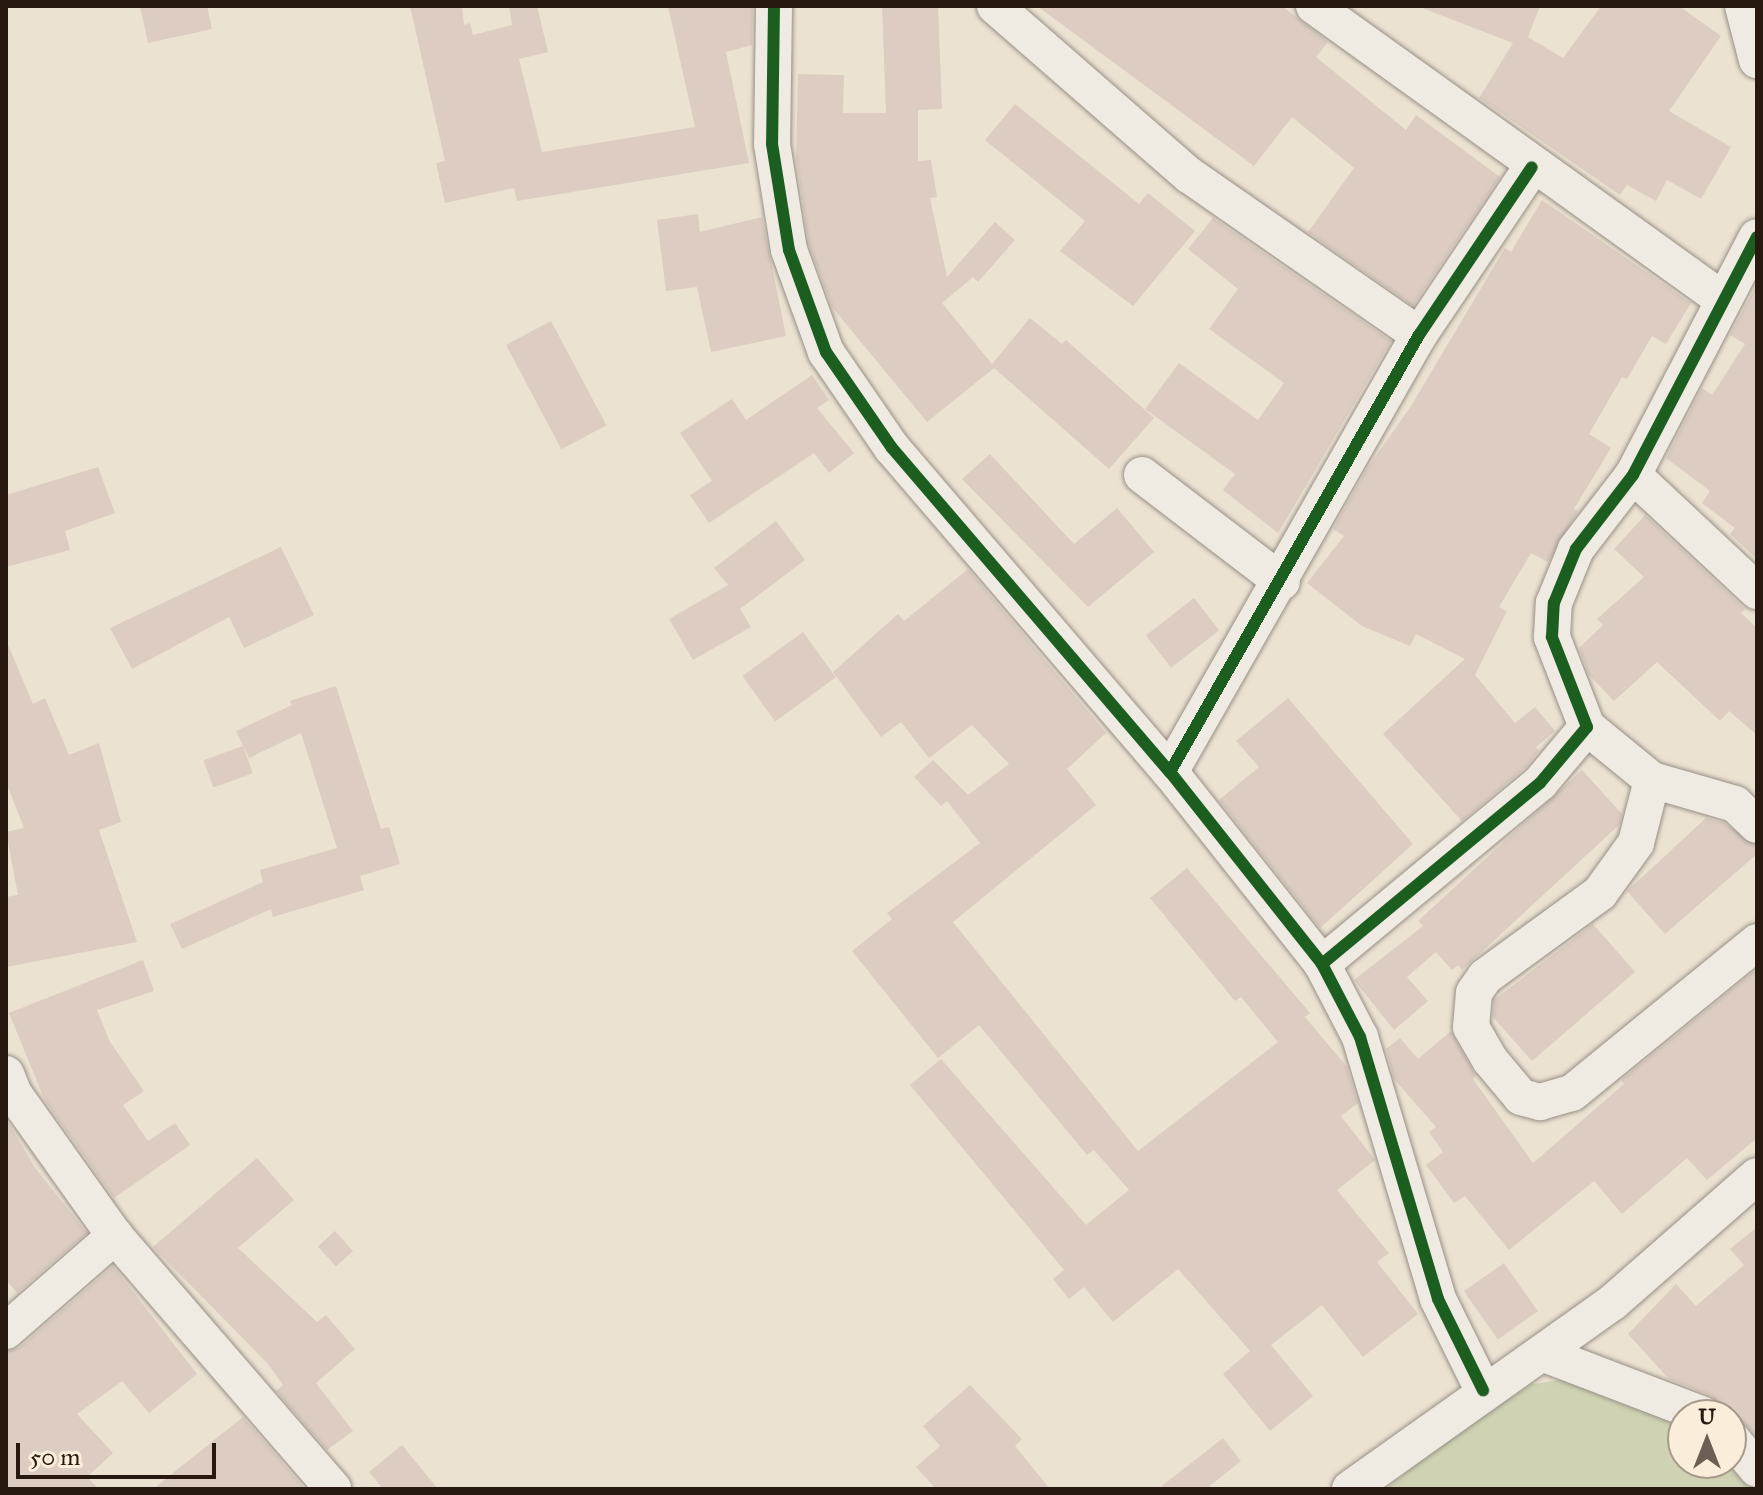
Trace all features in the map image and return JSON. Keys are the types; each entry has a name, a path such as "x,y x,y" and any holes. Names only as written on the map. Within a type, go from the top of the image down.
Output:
{"street":[{"path":"774,6 772,144 789,250 826,352 892,448 1170,772 1322,964 1360,1037 1438,1299 1483,1390"},
{"path":"995,6 1189,175 1419,335"},
{"path":"1314,6 1532,167 1722,299"},
{"path":"1743,6 1757,60"},
{"path":"1170,772 1282,582 1419,335 1532,167"},
{"path":"1757,237 1633,475 1576,549 1554,603 1552,637 1587,727 1652,780 1735,804 1757,825"},
{"path":"1142,475 1282,582"},
{"path":"1633,475 1757,591"},
{"path":"1322,964 1540,783 1587,727"},
{"path":"1652,780 1636,843 1600,893 1485,977 1474,993 1471,1027 1490,1060 1521,1097 1540,1102 1572,1093 1757,942"},
{"path":"6,1074 14,1094 115,1236 333,1489"},
{"path":"1350,1489 1483,1390 1544,1354 1757,1176"},
{"path":"6,1331 115,1236"},
{"path":"1544,1354 1667,1401"}],"green space":[{"path":"1609,1373 1667,1406 1667,1479 1747,1479 1747,1466 1757,1467 1757,1489 1386,1489 1457,1431 1532,1384"}],"building":[{"path":"140,6 207,6 212,29 148,43"},
{"path":"410,6 462,6 464,25 470,23 473,35 512,25 509,6 537,6 548,52 519,59 542,152 695,127 668,6 753,6 752,45 726,52 749,163 517,201 514,188 445,203 436,163 445,161"},
{"path":"882,6 938,6 942,109 918,110 918,161 931,160 937,197 930,198 947,277 995,222 1015,240 978,282 973,277 942,303 992,364 1030,318 1062,344 1066,340 1154,418 1109,469 994,368 927,422 832,307 809,245 796,158 798,74 844,75 843,113 886,113"},
{"path":"1037,6 1282,6 1328,42 1316,57 1406,130 1416,115 1500,177 1413,306 1308,232 1354,168 1292,117 1254,166"},
{"path":"1417,6 1540,6 1528,37 1563,58 1601,6 1679,6 1721,36 1669,111 1731,147 1701,199 1667,180 1656,201 1627,185 1620,195 1479,98 1513,43"},
{"path":"1015,104 1139,204 1148,193 1195,231 1133,306 1060,251 1085,221 985,140"},
{"path":"1542,200 1691,303 1666,344 1652,336 1627,379 1622,377 1589,434 1611,448 1574,509 1578,511 1548,562 1531,553 1499,607 1507,611 1475,675 1515,723 1535,707 1555,731 1536,747 1539,751 1525,768 1462,821 1383,734 1465,659 1416,634 1410,646 1362,626 1307,583 1344,536 1333,529 1367,469 1411,406 1505,248 1511,252"},
{"path":"698,214 700,232 762,217 786,336 711,352 697,287 666,291 657,220"},
{"path":"1213,218 1391,341 1278,533 1223,490 1235,474 1145,409 1179,363 1258,420 1284,383 1209,329 1238,289 1188,249"},
{"path":"1757,284 1757,559 1730,534 1735,528 1702,503 1710,491 1666,458 1702,388 1712,395 1745,344 1730,335"},
{"path":"551,321 606,425 561,449 506,345"},
{"path":"812,375 829,400 817,408 854,453 829,473 814,453 709,523 690,495 712,481 680,433 732,399 746,420"},
{"path":"990,454 1074,544 1117,508 1154,552 1088,607 962,479"},
{"path":"98,467 115,513 65,531 70,550 6,567 6,495"},
{"path":"1645,515 1745,609 1741,613 1757,628 1757,735 1729,711 1720,721 1657,662 1614,701 1589,675 1579,648 1603,625 1597,619 1644,577 1614,549"},
{"path":"776,521 805,560 740,609 751,627 693,660 669,619 728,585 714,568"},
{"path":"281,547 314,615 244,648 229,617 132,669 110,628"},
{"path":"968,569 1106,733 1067,769 1096,805 953,922 1138,1151 1278,1042 1241,997 1235,1001 1150,898 1187,868 1310,1013 1305,1017 1347,1067 1358,1103 1341,1116 1375,1160 1337,1190 1389,1253 1377,1262 1418,1314 1363,1357 1322,1305 1271,1345 1313,1396 1270,1431 1223,1374 1250,1351 1178,1269 1113,1322 1084,1287 1069,1299 1053,1279 1064,1270 910,1085 941,1059 1086,1225 1129,1190 1094,1150 1087,1155 979,1025 938,1058 852,951 892,919 887,913 980,843 947,801 941,806 914,777 933,760 968,795 1009,764 972,725 929,758 901,722 881,737 833,672 898,614 904,621"},
{"path":"1194,598 1219,630 1171,668 1146,636"},
{"path":"803,632 836,677 775,721 742,676"},
{"path":"6,640 33,704 45,698 69,755 99,743 121,822 99,830 137,942 6,967 6,897 18,895 6,832 24,828 6,782"},
{"path":"336,686 381,829 389,827 400,864 360,876 364,890 273,917 271,909 182,949 170,924 263,882 260,870 337,848 301,733 249,758 236,731 292,705 290,701"},
{"path":"1288,698 1413,844 1320,928 1219,800 1259,767 1236,741"},
{"path":"243,746 253,773 213,788 204,760"},
{"path":"1582,770 1622,814 1619,825 1462,970 1458,965 1452,970 1436,952 1407,977 1428,1001 1394,1030 1354,980 1423,926 1418,921"},
{"path":"1706,818 1724,823 1757,845 1757,854 1665,934 1627,891"},
{"path":"1593,924 1635,972 1532,1061 1493,1017 1494,1000"},
{"path":"143,960 154,991 97,1010 110,1042 144,1091 123,1105 148,1141 175,1123 190,1145 114,1198 45,1101 9,1013"},
{"path":"1757,969 1757,1138 1707,1180 1687,1158 1622,1214 1594,1181 1509,1250 1465,1196 1454,1203 1426,1165 1443,1152 1429,1132 1436,1127 1394,1079 1386,1049 1400,1038 1418,1059 1451,1031 1476,1076 1473,1079 1533,1163 1624,1084 1621,1080"},
{"path":"6,1119 36,1169 87,1233 17,1293 6,1280"},
{"path":"257,1158 294,1200 238,1248 317,1322 326,1315 355,1349 316,1383 353,1431 327,1450 276,1391 283,1385 268,1364 153,1247"},
{"path":"1757,1227 1757,1436 1747,1427 1747,1399 1714,1399 1669,1379 1628,1334 1676,1284 1696,1306 1744,1265 1730,1249"},
{"path":"335,1231 353,1251 336,1266 318,1246"},
{"path":"1504,1263 1538,1311 1498,1339 1464,1291"},
{"path":"113,1266 197,1374 149,1413 122,1381 77,1414 113,1453 87,1477 99,1489 6,1489 6,1351 20,1347"},
{"path":"970,1385 1022,1439 1015,1446 1050,1489 936,1489 916,1467 940,1446 923,1426"},
{"path":"243,1417 305,1489 153,1489"},
{"path":"1223,1438 1241,1461 1206,1489 1158,1489"},
{"path":"402,1445 438,1489 383,1489 369,1472"}],"cycle path":[{"path":"774,6 772,144 789,250 826,352 892,448 1170,772 1322,964 1360,1037 1438,1299 1483,1390"},
{"path":"1170,772 1419,335 1532,167"},
{"path":"1322,964 1540,783 1587,727 1552,637 1554,603 1576,549 1633,475 1757,237"}]}
